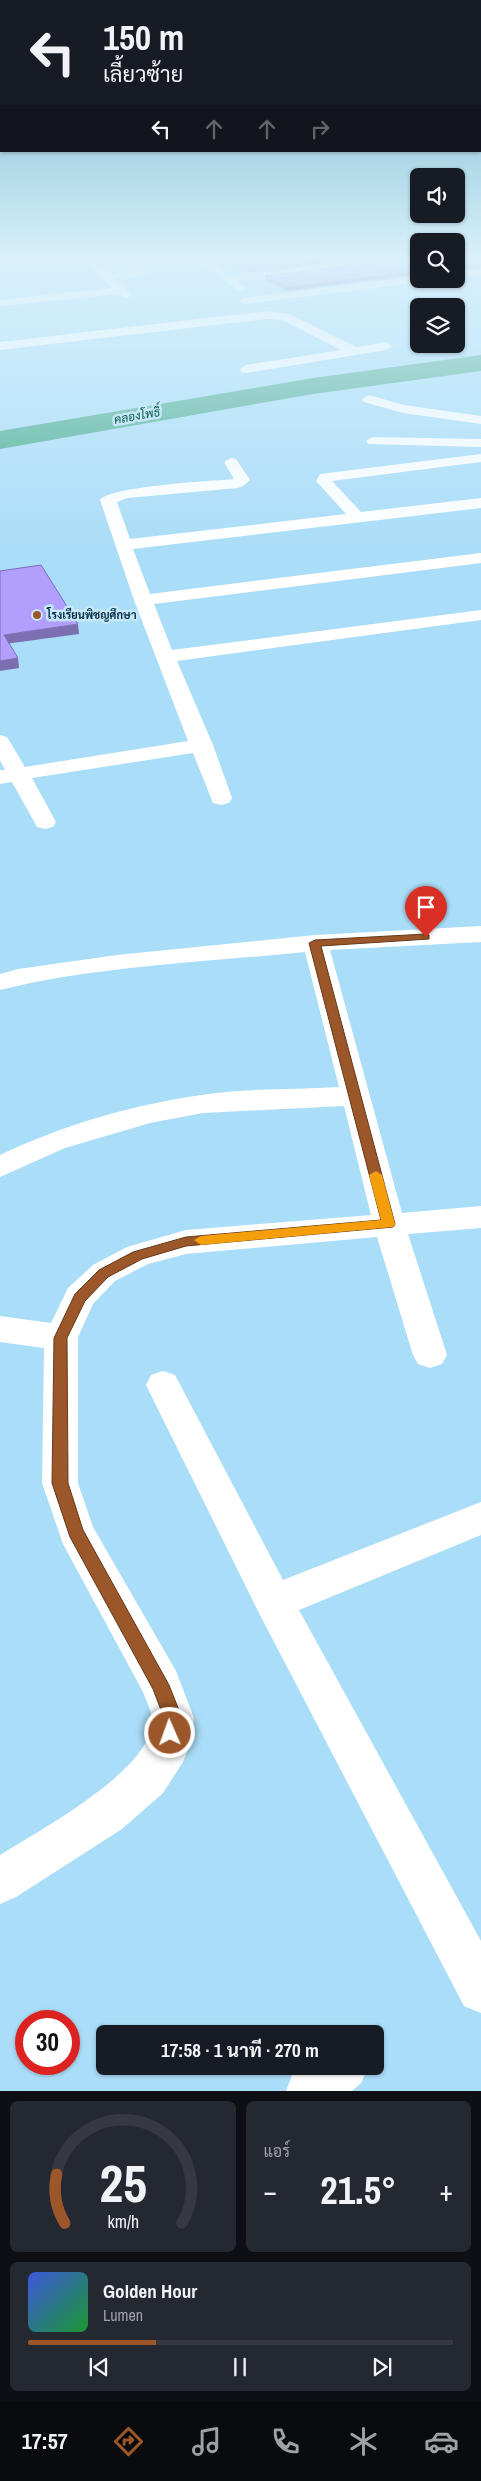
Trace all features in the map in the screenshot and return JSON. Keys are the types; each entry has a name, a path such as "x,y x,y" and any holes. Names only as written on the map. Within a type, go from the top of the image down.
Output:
{"street":[{"path":"246,370 334,355"},
{"path":"369,399 403,409 481,420"},
{"path":"373,441 481,443"},
{"path":"358,518 324,482 324,477 481,458"},
{"path":"221,798 123,545 108,500 112,497 126,494 238,483 242,480 231,462"},
{"path":"123,545 481,503"},
{"path":"144,600 481,558"},
{"path":"166,657 481,615"},
{"path":"0,741 9,775 45,822"},
{"path":"9,775 202,745"},
{"path":"0,982 18,977 117,963 315,943 481,934"},
{"path":"315,943 389,1224 430,1355"},
{"path":"0,1167 55,1141 148,1114 204,1104 354,1096"},
{"path":"0,1881 106,1813 148,1778 168,1747 173,1718 161,1685 76,1532 60,1483 60,1338 80,1298 104,1273 138,1255 186,1242 481,1217"},
{"path":"0,1330 60,1338"},
{"path":"163,1385 274,1602 481,1989"},
{"path":"274,1602 481,1518"},
{"path":"312,2091 332,2075"}],"building":[{"path":"41,565 78,624 4,635 18,658 0,661 0,571"}],"waterway":[{"name":"คลองโพธิ์","path":"0,440 313,386 481,363"}],"slow traffic":[{"path":"201,1240 389,1224 376,1175"}],"place":[{"name":"โรงเรียนพิชญศึกษา","path":"37,615"}],"route":[{"path":"170,1733 173,1718 161,1685 76,1532 60,1483 58,1416 60,1338 80,1298 104,1273 138,1255 186,1242 389,1224 315,943 426,937"}]}
